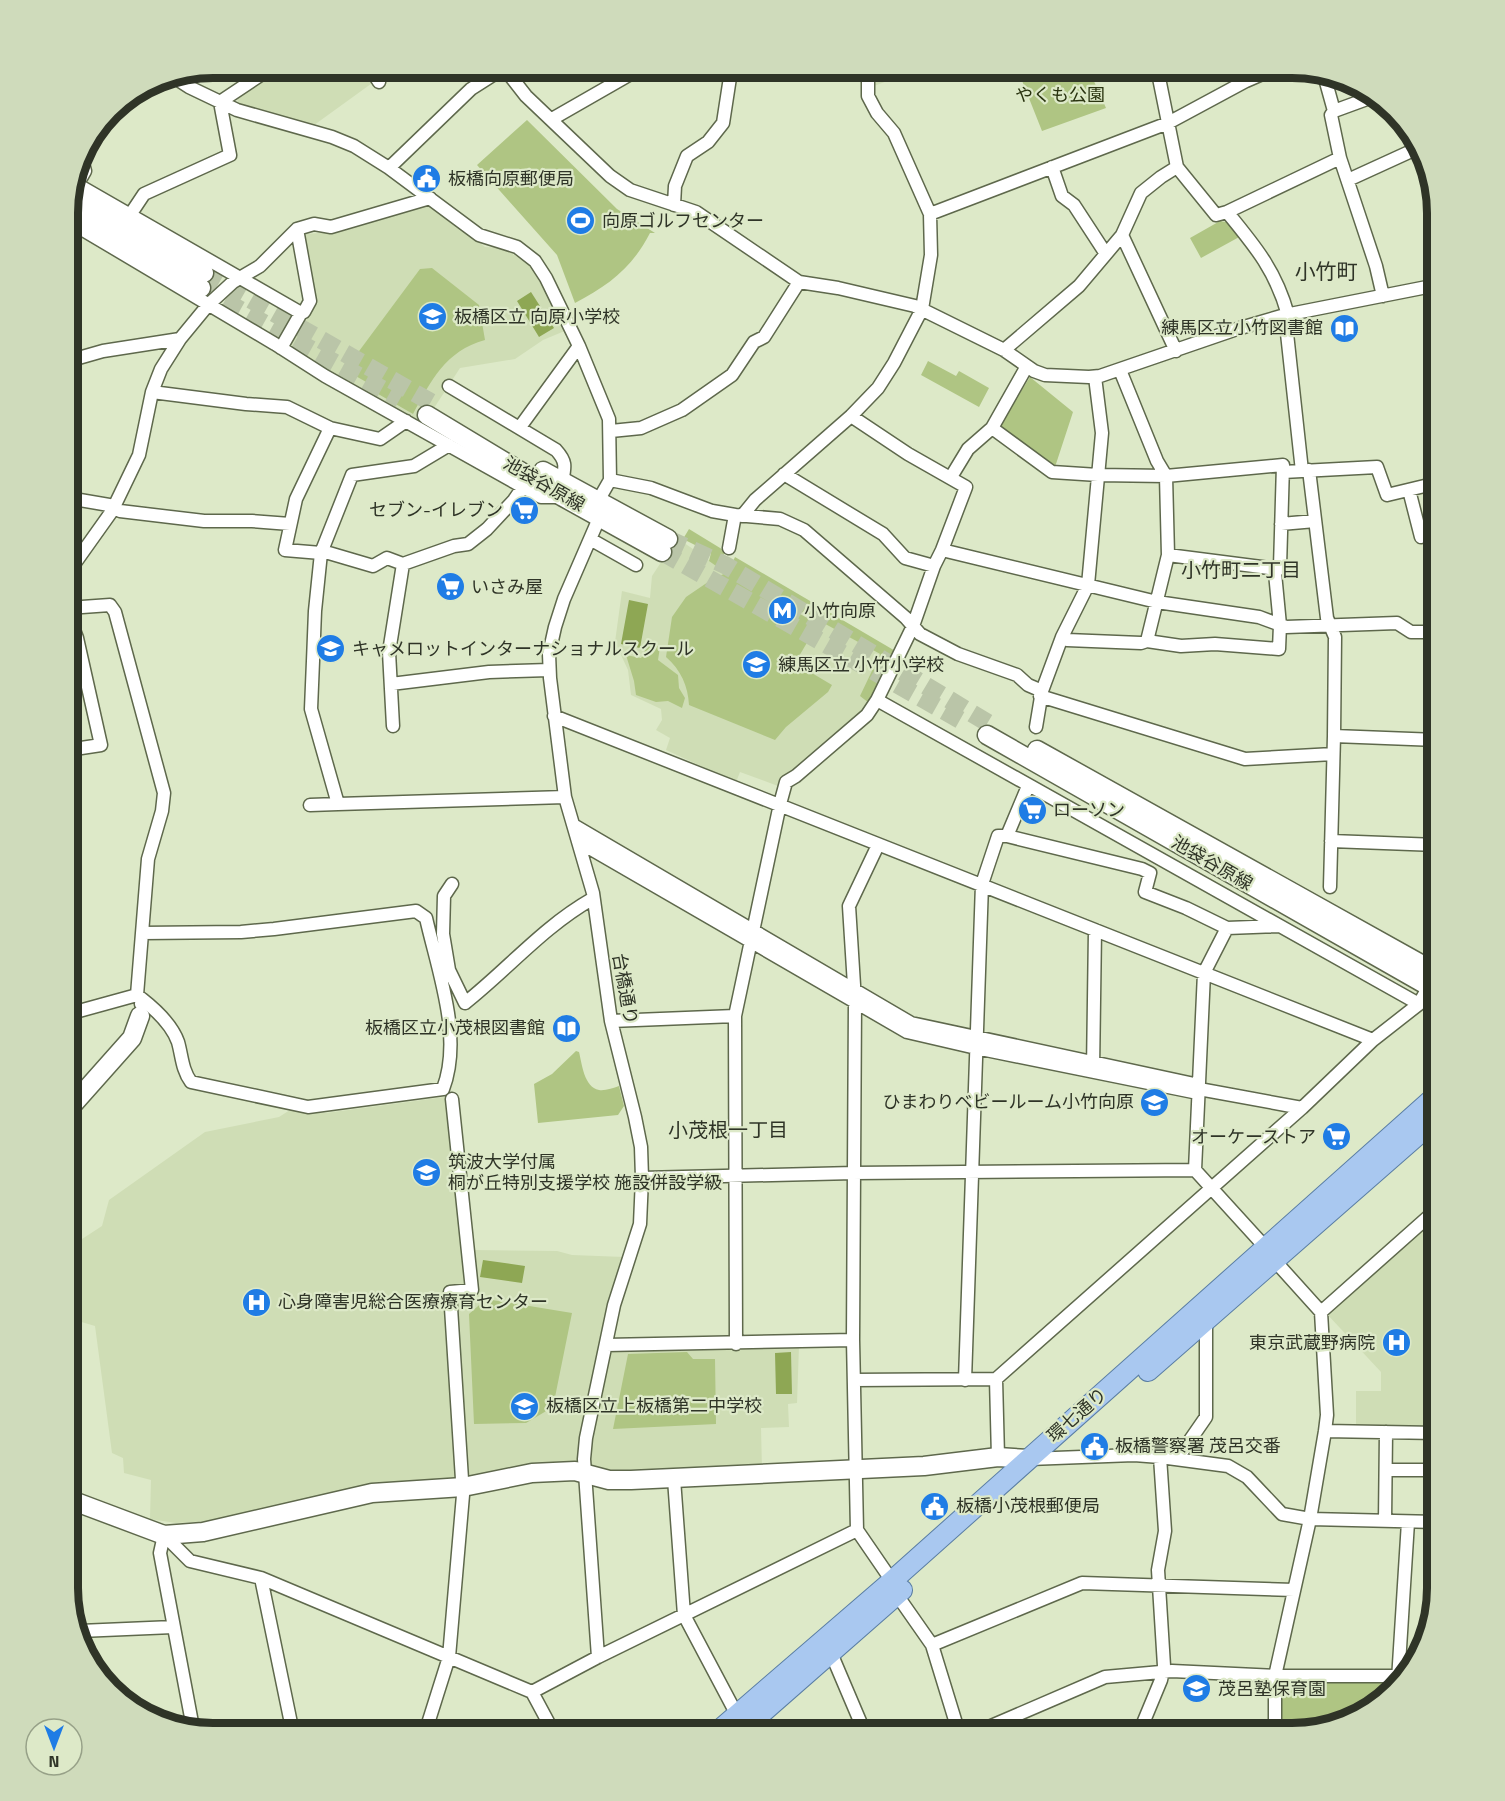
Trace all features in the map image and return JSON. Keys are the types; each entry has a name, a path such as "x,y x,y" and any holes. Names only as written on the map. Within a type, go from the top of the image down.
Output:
{"main road":[{"name":"環七通り","path":"1036,1459 1206,1320 1270,1255 1427,1105"},
{"name":"環七通り","path":"747,1723 1036,1459 1270,1255 1427,1126"},
{"name":"環七通り","path":"748,1723 831,1653 894,1588"}],"street":[{"path":"220,102 257,78"},
{"path":"376,78 379,82"},
{"path":"389,168 471,89 488,78"},
{"path":"512,78 526,96 630,190 696,212 799,282 838,288 922,309 1004,350 1045,375 1095,377 1176,351 1237,328 1286,315 1427,285"},
{"path":"552,119 624,78"},
{"path":"674,205 675,186 687,156 708,142 723,123 730,78"},
{"path":"729,548 739,516 754,500 851,416 882,382 922,309 931,255 930,214 894,133 877,113 868,96 867,78"},
{"path":"1160,78 1177,167 1216,215 1227,212 1340,158"},
{"path":"930,214 1168,123 1253,78"},
{"path":"182,82 254,116 332,137 354,146 389,168 479,234 517,247 535,261 546,278 579,346 609,418 610,480 651,488 712,511 739,516 780,519 804,530 906,618 920,634 958,654 1017,675 1041,694 1245,759 1334,754"},
{"path":"1326,83 1334,111"},
{"path":"1365,100 1334,111 1331,115 1340,158 1376,266 1383,296"},
{"path":"130,215 144,194 231,155 220,102"},
{"path":"1348,180 1412,151"},
{"path":"1052,167 1062,196 1074,205 1106,254"},
{"path":"1004,350 1079,286 1122,235 1141,193 1177,167"},
{"path":"80,190 130,215 301,313"},
{"path":"78,215 203,280 80,191"},
{"path":"78,559 114,508 139,455 152,392 161,369 180,339 208,305 233,282 260,266 297,229 314,224 331,227 429,198"},
{"path":"1227,212 1262,254 1281,290 1286,315 1305,470 1315,521 1327,618 1335,637 1330,887"},
{"path":"78,227 406,421 541,497 563,490 565,465 563,457 556,450 449,386"},
{"path":"281,348 310,301 297,229"},
{"path":"1122,235 1176,351"},
{"path":"611,431 641,428 682,410 732,375 754,342 764,337 799,282"},
{"path":"78,358 103,351 180,339"},
{"path":"520,427 579,346"},
{"path":"951,477 968,449 992,428 1027,366"},
{"path":"1120,370 1166,476 1168,555 1147,642"},
{"path":"1036,728 1041,694 1062,637 1088,585 1102,425 1095,377"},
{"path":"152,392 287,407 330,428 380,439 406,421"},
{"name":"池袋谷原線","path":"431,410 563,490 665,545"},
{"path":"736,1344 735,1017 780,804 786,782 867,715 877,700 913,626 966,487 908,454 851,416"},
{"path":"330,428 296,500 285,550 322,552 373,566 387,558 403,564 454,546 468,544 488,529 523,487"},
{"path":"992,428 1052,472 1166,476 1283,465 1280,567 1275,573"},
{"path":"338,804 311,709 315,611 322,552 352,475 414,466 449,445"},
{"path":"1283,472 1377,467 1387,495 1427,486"},
{"path":"784,474 883,534 905,558 934,566"},
{"name":"台橋通り","path":"598,1657 585,1473 586,1438 614,1305 640,1224 641,1147 611,1021 592,899 593,893 565,797 554,716 549,654 564,599 590,539 610,480"},
{"path":"1409,490 1421,537"},
{"path":"78,500 109,505 120,511 204,521 290,524"},
{"path":"1281,524 1315,521"},
{"path":"590,539 636,565"},
{"path":"942,550 1157,602 1259,617 1286,627 1397,623 1411,632 1427,632"},
{"path":"1062,637 1067,640 1141,644 1147,642 1181,646 1215,644 1279,649 1280,625 1275,573 1269,568 1168,555"},
{"path":"393,726 389,652 403,564"},
{"path":"78,607 110,605 115,612 165,793 148,859 142,933 140,1003 132,1038 78,1099"},
{"path":"78,642 101,745 78,748"},
{"path":"391,684 489,672 549,670"},
{"path":"877,700 1419,1004"},
{"path":"554,716 1374,1040"},
{"name":"池袋谷原線","path":"990,731 1133,802 1427,978"},
{"path":"1334,736 1427,741"},
{"path":"1007,836 1028,786"},
{"path":"310,805 565,797"},
{"path":"574,826 854,996 911,1023 976,1043 1302,1108"},
{"path":"965,1380 982,885 998,836 1007,836 1142,869 1150,873 1145,892 1186,908 1227,928 1279,926"},
{"path":"1331,841 1427,844"},
{"path":"579,842 752,935"},
{"path":"879,845 849,906 854,996 853,1340 857,1530 932,1645 956,1723"},
{"path":"452,884 444,896 444,942 449,970 465,1003 544,932 592,899"},
{"path":"78,1012 140,1003 160,1014 177,1040 186,1075 191,1082 308,1107 443,1089 447,1079 452,1032 426,918 422,913 416,910 241,932 142,933"},
{"path":"1227,928 1204,973 1195,1170 1322,1311 1325,1431 1310,1519 1275,1676 1275,1723"},
{"path":"1093,1067 1095,930"},
{"path":"854,1380 996,1379 1302,1108 1374,1040 1419,1004 1427,994"},
{"path":"611,1021 735,1017"},
{"path":"428,1723 449,1657 459,1563 463,1487 450,1292 472,1290 452,1099"},
{"path":"642,1178 854,1173 1195,1170"},
{"path":"1322,1311 1427,1218"},
{"path":"1177,1459 1206,1417 1206,1320"},
{"path":"606,1345 853,1340"},
{"path":"996,1379 998,1457"},
{"path":"1325,1431 1427,1434"},
{"path":"1385,1521 1386,1432"},
{"path":"78,1503 164,1535 203,1532 372,1493 463,1487 532,1473 575,1471 609,1480 674,1479 924,1466 998,1457 1036,1459 1124,1455 1228,1466 1246,1477 1282,1514 1310,1519 1427,1522"},
{"path":"1143,1723 1163,1672 1158,1570 1165,1531 1160,1457"},
{"path":"1386,1470 1427,1470"},
{"path":"674,1479 684,1615 739,1723"},
{"path":"1400,1668 1408,1522"},
{"path":"532,1692 598,1657 857,1530"},
{"path":"164,1535 190,1562 261,1578 532,1692 548,1723"},
{"path":"164,1535 160,1553 192,1721"},
{"path":"261,1578 290,1723"},
{"path":"932,1645 1082,1583 1294,1590"},
{"path":"85,1631 173,1627"},
{"path":"831,1653 860,1723"},
{"path":"1000,1723 1105,1677 1163,1672 1394,1677"}],"shaded area":[{"path":"263,78 373,78 375,81 310,128 238,104 237,96"},
{"path":"874,78 895,78 874,86"},
{"name":"板橋区立 向原小学校","path":"430,204 485,247 503,248 530,265 567,330 543,340 515,359 460,368 423,425 291,350 290,346 314,303 303,237 306,234 358,224"},
{"path":"531,292 554,328 539,337 517,301"},
{"name":"練馬区立 小竹小学校","path":"677,538 719,567 728,571 729,568 890,660 863,714 778,786 740,772 736,782 666,750 670,738 656,730 662,720 661,709 631,695 628,670 615,642 622,591 650,598 652,576"},
{"path":"629,600 648,604 640,648 621,644"},
{"name":"心身障害児総合医療療育センター","path":"445,1097 449,1101 467,1281 464,1286 447,1287 456,1474 452,1480 373,1484 209,1521 176,1523 150,1519 151,1480 124,1473 123,1458 112,1453 95,1326 78,1321 78,1247 82,1239 102,1226 109,1200 205,1132 279,1117 290,1110 326,1113"},
{"name":"東京武蔵野病院","path":"1427,1223 1427,1427 1356,1425 1356,1391 1381,1391 1381,1372 1326,1313"},
{"name":"板橋区立上板橋第二中学校","path":"473,1250 557,1251 572,1255 624,1257 601,1331 577,1465 466,1481 456,1302 462,1298 476,1297"},
{"path":"483,1260 525,1266 522,1283 480,1277"},
{"path":"799,1346 797,1403 788,1404 789,1427 761,1428 762,1470 614,1474 591,1465 592,1443 611,1351"},
{"path":"791,1352 792,1394 776,1394 775,1353"}],"green space":[{"name":"やくも公園","path":"1021,78 1092,78 1106,108 1042,131"},
{"name":"向原ゴルフセンター","path":"527,120 617,209 655,233 650,233 627,266 609,282 575,303 557,255 477,165"},
{"path":"1220,221 1231,223 1241,236 1201,258 1190,238"},
{"path":"432,268 479,305 485,340 471,345 449,360 433,379 413,414 366,387 368,383 345,370 420,269"},
{"path":"928,361 956,376 959,371 989,388 979,407 921,375"},
{"path":"1030,377 1073,412 1055,467 999,426"},
{"path":"689,529 725,551 719,568 709,561 711,553 683,539"},
{"path":"735,557 897,652 869,703 860,696 880,654 809,615 782,604 818,624 795,663 832,685 828,692 786,727 775,740 689,705 683,679 666,657 672,617 686,597 711,580 728,572"},
{"path":"646,643 660,647 658,660 678,675 679,688 685,698 682,708 668,701 656,702 636,695 626,655 641,658"},
{"path":"576,1051 579,1052 584,1074 590,1084 599,1090 619,1086 624,1106 618,1115 538,1123 534,1084 552,1074"},
{"path":"486,1299 572,1313 553,1407 526,1423 474,1424 469,1314"},
{"path":"687,1352 693,1359 715,1359 716,1424 613,1429 628,1354"},
{"path":"1285,1680 1387,1680 1389,1682 1360,1705 1344,1713 1310,1722 1292,1723 1281,1723 1281,1685"}],"tunnel":[{"path":"204,273 434,404"},
{"path":"201,288 400,399"},
{"path":"668,539 725,565 993,726"},
{"path":"662,552 962,721"}],"place":[{"name":"板橋向原郵便局","path":"427,179"},
{"name":"向原ゴルフセンター","path":"581,221"},
{"name":"板橋区立 向原小学校","path":"433,317"},
{"name":"練馬区立小竹図書館","path":"1344,328"},
{"name":"セブン-イレブン","path":"524,510"},
{"name":"いさみ屋","path":"450,587"},
{"name":"小竹向原","path":"783,611"},
{"name":"キャメロットインターナショナルスクール","path":"331,649"},
{"name":"練馬区立 小竹小学校","path":"757,665"},
{"name":"ローソン","path":"1032,810"},
{"name":"板橋区立小茂根図書館","path":"566,1028"},
{"name":"ひまわりベビールーム小竹向原","path":"1155,1102"},
{"name":"オーケーストア","path":"1337,1137"},
{"name":"筑波大学付属 桐が丘特別支援学校 施設併設学級","path":"427,1172"},
{"name":"心身障害児総合医療療育センター","path":"257,1302"},
{"name":"東京武蔵野病院","path":"1396,1343"},
{"name":"板橋区立上板橋第二中学校","path":"525,1406"},
{"name":"板橋警察署 茂呂交番","path":"1094,1446"},
{"name":"板橋小茂根郵便局","path":"935,1506"},
{"name":"茂呂塾保育園","path":"1197,1689"}],"district":[{"name":"小竹町","path":"1326,272"},
{"name":"小竹町二丁目","path":"1241,570"},
{"name":"小茂根一丁目","path":"728,1130"}]}
